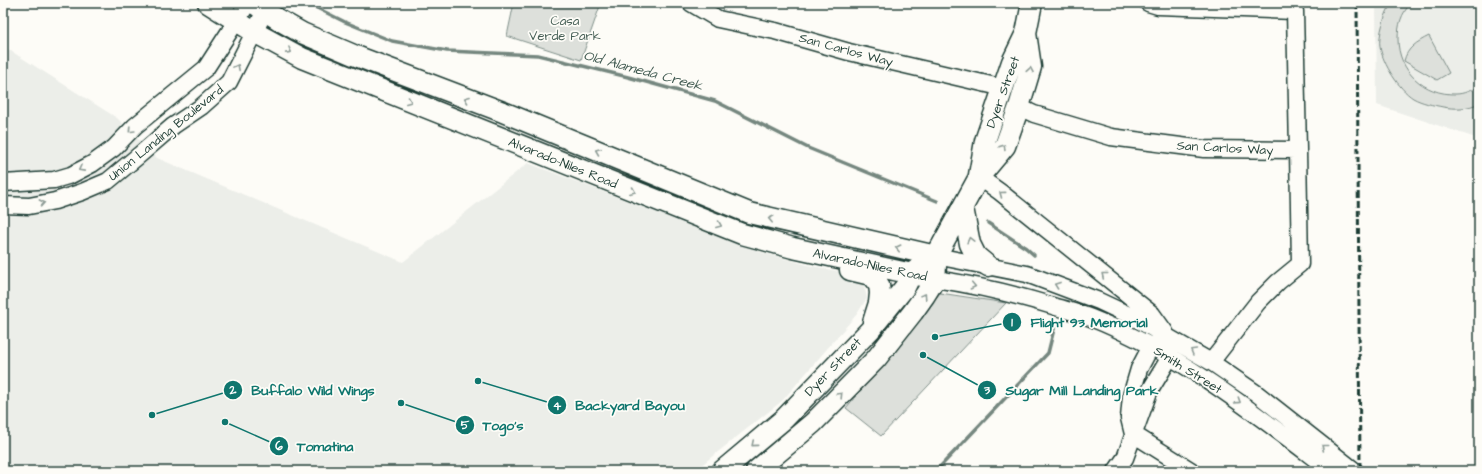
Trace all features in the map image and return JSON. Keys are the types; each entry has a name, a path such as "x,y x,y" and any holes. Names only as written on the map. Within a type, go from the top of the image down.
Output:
{"main road":[{"name":"Alvarado-Niles Road","path":"208,3 254,32 302,58 742,234 793,248 935,278"},
{"name":"Dyer Street","path":"979,177 985,142 1012,62 1026,33 1032,3"},
{"name":"Alvarado-Niles Road","path":"259,5 302,33 356,56 503,112 749,213 936,256"},
{"name":"Dyer Street","path":"722,471 784,419 871,329 905,287 912,273 936,256 979,177 1004,146 1032,67 1026,33"},
{"path":"963,208 970,244 976,256 988,266"},
{"path":"793,248 812,260 871,275 879,286 880,293 879,303 871,329"},
{"name":"Dyer Street","path":"756,471 813,423 876,358 913,312 935,278 936,256"}],"street":[{"name":"San Carlos Way","path":"691,3 718,19 775,31 849,52 1004,88"},
{"path":"1148,3 1158,6 1295,11 1300,264 1278,282 1258,302 1211,362"},
{"name":"Union Landing Boulevard","path":"3,183 54,180 71,175 92,164 114,148 135,126 206,68 236,21 259,5"},
{"name":"Union Landing Boulevard","path":"3,205 29,206 55,201 82,192 108,180 173,126 201,107 229,82 254,32 259,5"},
{"name":"San Carlos Way","path":"1019,107 1034,114 1111,138 1204,149 1298,150"},
{"name":"Smith Street","path":"979,177 1152,314 1169,337"},
{"name":"Smith Street","path":"936,256 1027,274 1099,301 1169,337 1211,362 1256,393 1355,471"},
{"name":"Smith Street","path":"935,278 1011,293 1090,317 1151,346 1245,406 1331,471"},
{"path":"1116,471 1125,458 1133,434 1149,392 1170,357 1169,337 1151,346 1139,369 1131,396 1129,418 1133,434 1192,471"}],"shaded area":[{"path":"1376,3 1479,3 1479,139 1377,105"},
{"path":"3,46 117,118 157,158 403,262 528,163 761,252 808,265 852,274 863,282 867,298 857,314 782,401 694,471 3,471"}],"green space":[{"name":"Casa Verde Park","path":"514,3 601,3 581,60 507,36"},
{"path":"1392,3 1411,3 1401,20 1398,39 1399,51 1408,71 1415,79 1424,85 1433,90 1444,93 1456,94 1468,92 1479,87 1479,103 1461,108 1443,107 1416,100 1402,89 1392,76 1384,61 1380,47 1380,37 1383,24"},
{"path":"1429,36 1449,73 1437,80 1404,61 1407,52 1413,46"},
{"path":"940,293 1006,303 881,436 846,408"}],"waterway":[{"name":"Old Alameda Creek","path":"309,3 345,22 392,41 447,51 538,55 628,77 715,101 808,148 937,201"},
{"name":"Old Alameda Creek","path":"988,223 1034,255"},
{"name":"Old Alameda Creek","path":"936,471 1048,353 1055,325"}],"railway":[{"path":"1357,3 1360,471"}],"place":[{"name":"Flight 93 Memorial","path":"935,337"},
{"name":"Sugar Mill Landing Park","path":"923,355"},
{"name":"Backyard Bayou","path":"478,381"},
{"name":"Togo's","path":"401,403"},
{"name":"Buffalo Wild Wings","path":"152,415"},
{"name":"Tomatina","path":"225,422"}]}
